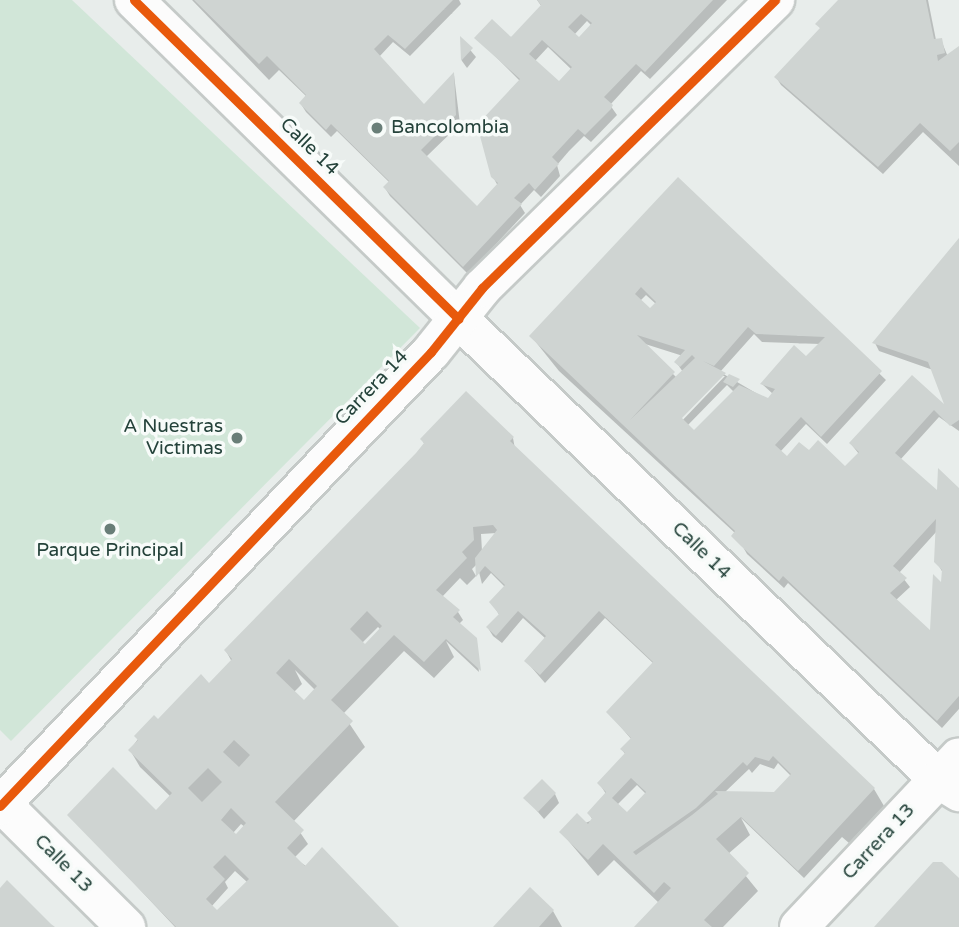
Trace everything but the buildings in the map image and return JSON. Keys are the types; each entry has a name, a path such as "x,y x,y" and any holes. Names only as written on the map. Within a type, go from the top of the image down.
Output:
{"street":[{"name":"Calle 14","path":"134,0 459,319 952,776 959,812"},
{"name":"Carrera 14","path":"1,804 459,319 482,288 775,0"},
{"name":"Carrera 13","path":"799,927 952,776"},
{"name":"Calle 13","path":"1,804 126,927"}],"green space":[{"name":"Parque Principal","path":"0,0 72,0 420,328 11,741 0,730"}],"cycle path":[{"path":"134,0 459,319"},
{"path":"0,806 431,352 482,288 775,0"}],"place":[{"name":"Bancolombia","path":"377,128"},
{"name":"A Nuestras Victimas","path":"237,438"},
{"name":"Parque Principal","path":"110,529"}]}
